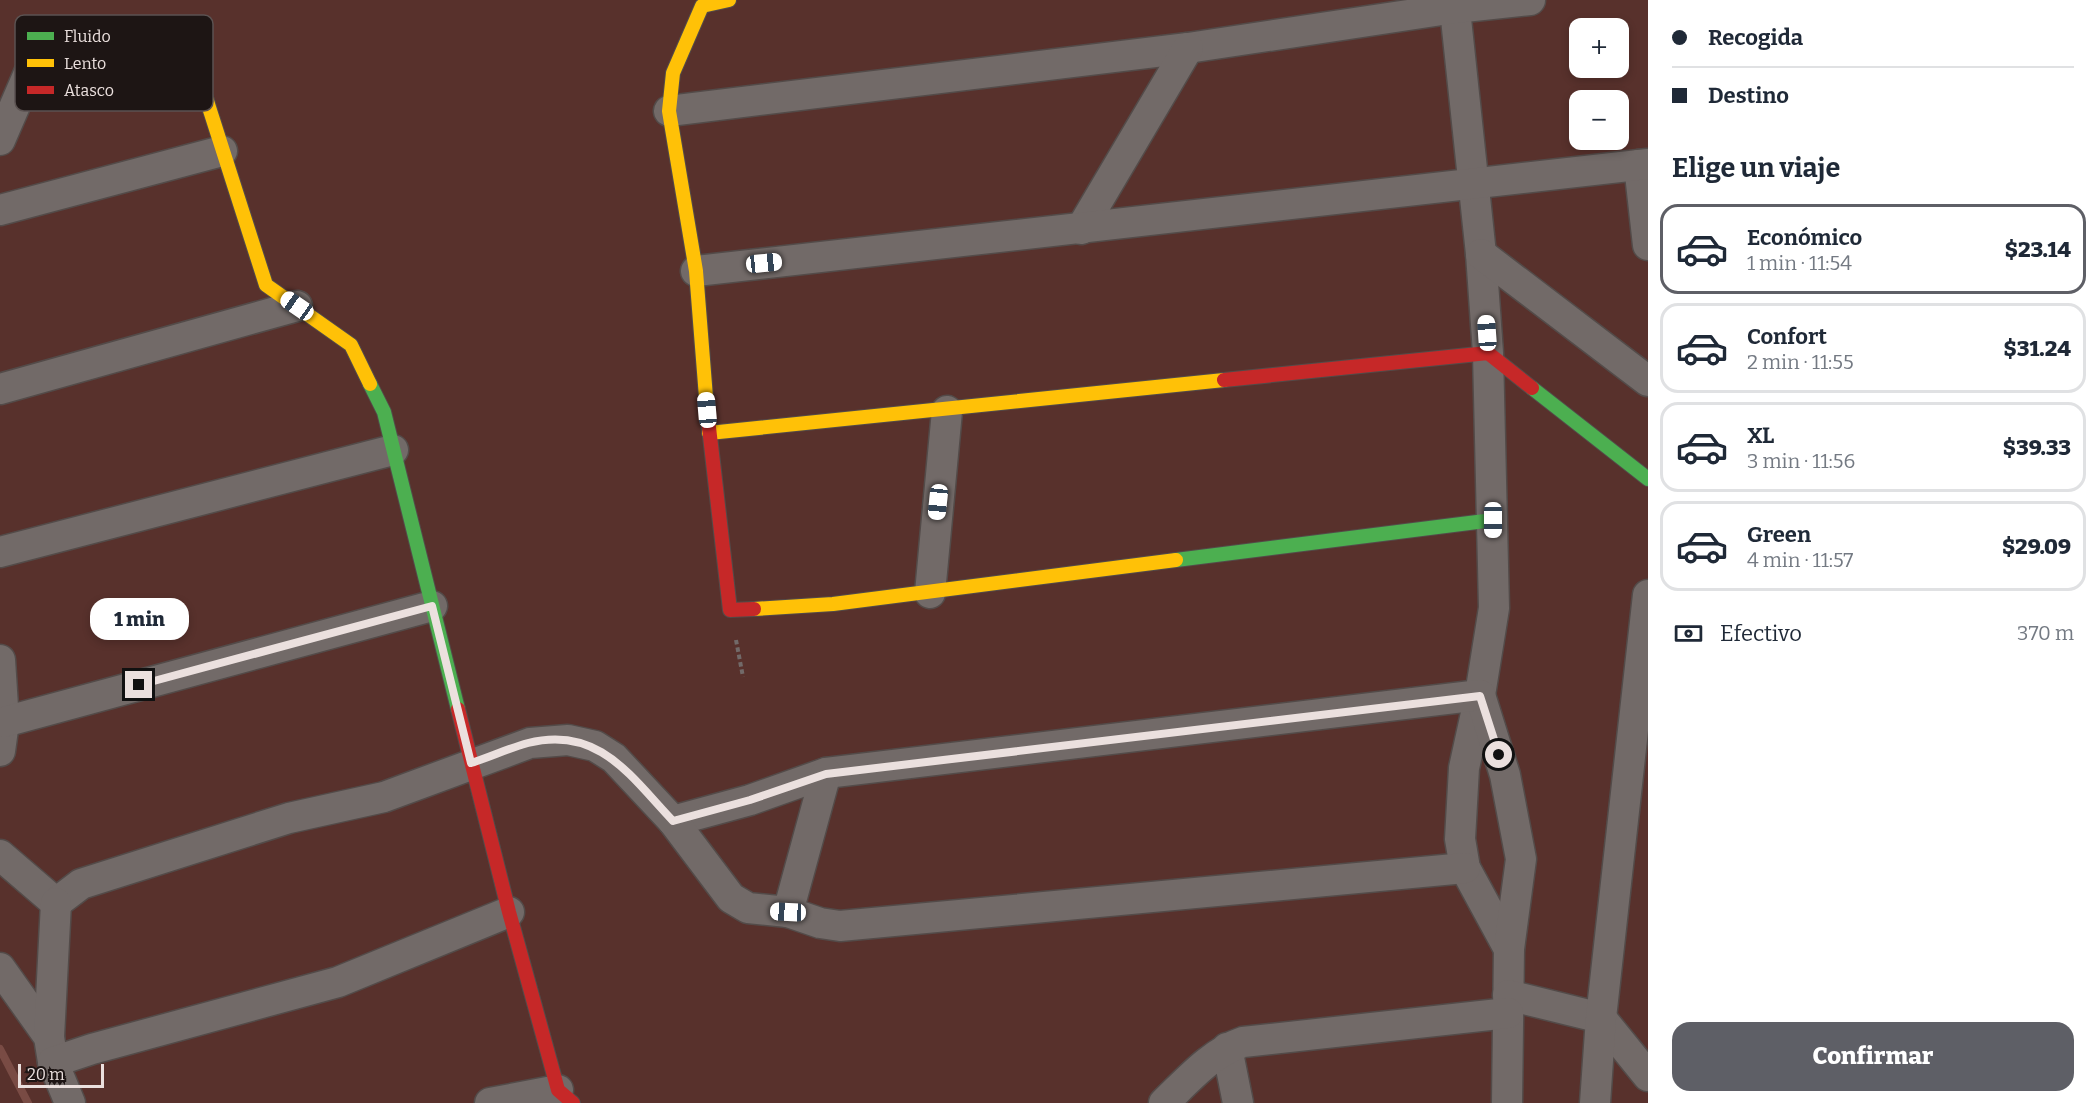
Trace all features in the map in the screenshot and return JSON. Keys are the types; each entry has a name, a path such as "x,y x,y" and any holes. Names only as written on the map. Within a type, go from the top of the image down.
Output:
{"street":[{"path":"669,111 1188,48 1454,4 1530,0"},
{"path":"710,2 673,73 669,111 696,271 709,433 730,610 833,604 930,593 1493,520"},
{"path":"1454,4 1481,254 1488,353 1494,608 1480,696 1464,768 1460,807 1465,868 1509,949"},
{"path":"1081,229 1188,48"},
{"path":"0,140 15,104"},
{"path":"210,111 266,285 351,345 384,412 509,912 565,1096 490,1103"},
{"path":"0,210 222,151"},
{"path":"696,271 1643,165 1648,245"},
{"path":"1481,254 1648,381"},
{"path":"0,389 297,306"},
{"path":"709,433 947,411 1488,353 1648,479"},
{"path":"930,593 947,411"},
{"path":"0,552 393,450"},
{"path":"1595,1103 1601,1018 1648,595"},
{"path":"4,722 432,606"},
{"path":"0,660 4,722 0,751"},
{"path":"673,821 750,800 826,774 1480,696"},
{"path":"1480,696 1505,775 1521,859 1509,949 1507,1103"},
{"path":"56,903 81,885 289,818 384,797 530,743 568,740 595,746 614,758 673,821 731,898 748,908 788,912 820,923 840,926 1465,868"},
{"path":"788,912 826,774"},
{"path":"0,855 56,903"},
{"path":"51,1050 56,903"},
{"path":"51,1050 92,1049 338,982 509,912"},
{"path":"0,968 51,1050 70,1103"},
{"path":"1164,1103 1227,1048 1243,1042 1508,1004 1601,1018 1648,1076"},
{"path":"1227,1048 1238,1103"}],"path":[{"path":"730,610 742,677"}],"shaded area":[{"path":"0,0 1648,0 1648,1103 0,1103"}],"waterway":[{"path":"0,1049 28,1103"}],"traffic: fast":[{"path":"370,384 384,412 458,709"},
{"path":"1532,388 1648,479"},
{"path":"1176,560 1493,520"}],"traffic: slow":[{"path":"707,410 696,271 669,111 673,73 702,6 729,0"},
{"path":"210,111 266,285 351,345 370,384"},
{"path":"709,433 1224,380"},
{"path":"754,609 833,604 1176,560"}],"traffic: jam":[{"path":"1224,380 1488,353 1532,388"},
{"path":"707,410 730,610 754,609"},
{"path":"458,709 509,912 558,1090 573,1103"}],"route":[{"path":"139,685 432,606 471,763 530,743 568,740 595,746 614,758 673,821 750,800 826,774 1480,696 1499,755"}]}
